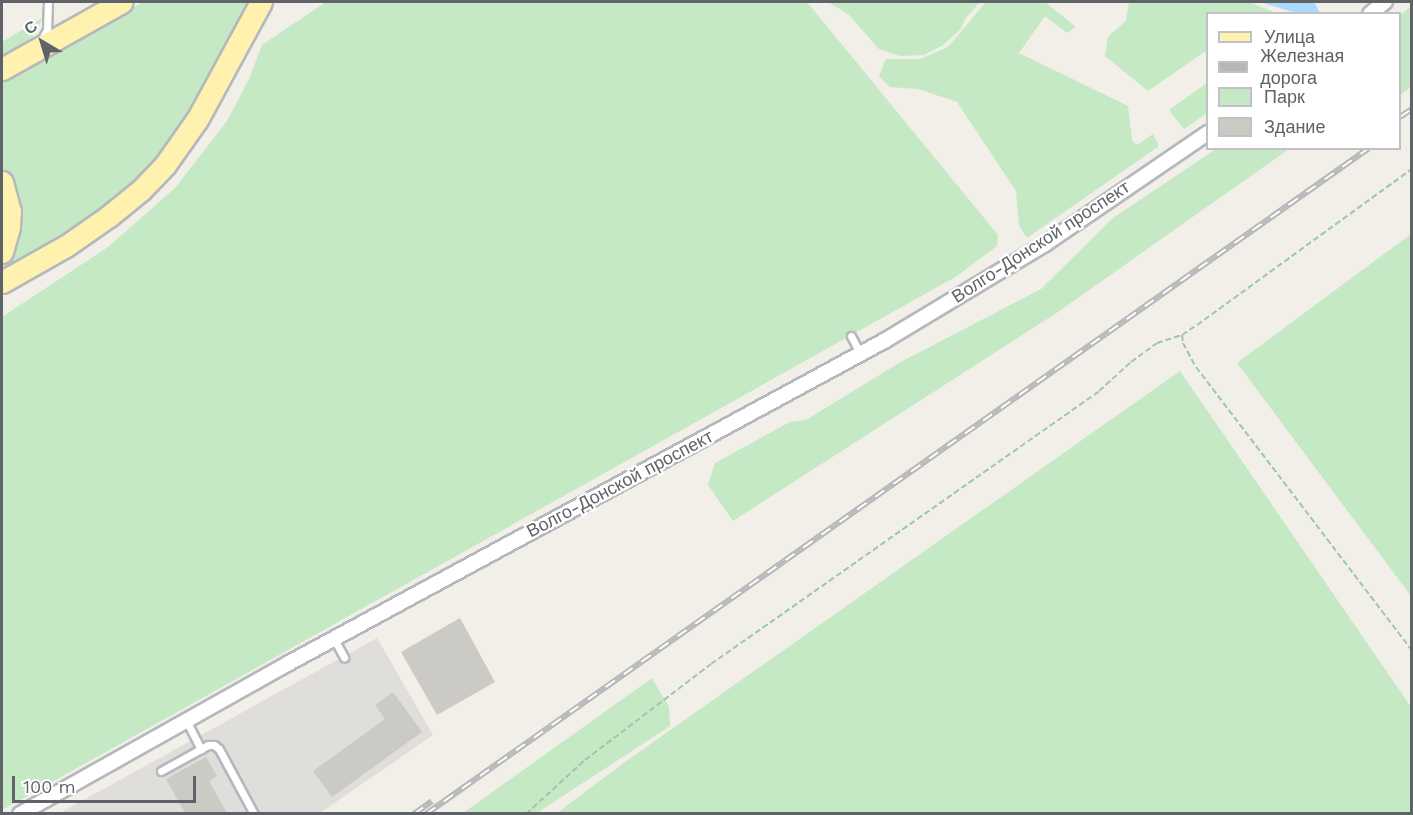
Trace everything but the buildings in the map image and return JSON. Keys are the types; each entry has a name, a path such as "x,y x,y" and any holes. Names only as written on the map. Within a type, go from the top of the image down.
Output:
{"main road":[{"path":"2,69 122,2"},
{"path":"2,282 66,246 109,216 165,165 198,118 261,2"},
{"path":"2,182 10,211 9,227 2,252"}],"street":[{"path":"1372,12 1385,2"},
{"name":"Волго-Донской проспект","path":"20,813 186,720 860,353 1012,265 1206,134"}],"lane":[{"path":"36,50 47,30 48,2"},
{"path":"850,336 860,353"},
{"path":"334,639 344,657"},
{"path":"186,720 201,749"},
{"path":"161,771 201,749 214,745 219,749 254,813"}],"path":[{"path":"526,813 592,755 711,664 1032,436 1100,391 1131,362 1157,344 1182,335 1412,169"},
{"path":"1182,335 1183,343 1196,367 1412,651"}],"shaded area":[{"path":"377,638 433,735 320,813 58,814"}],"green space":[{"path":"143,2 255,2 223,60 158,164 90,219 6,270 2,268 6,259 10,183 2,169 2,81"},
{"path":"326,2 807,2 998,235 997,246 957,276 2,810 2,317 108,247 175,188 227,121 249,79 262,45"},
{"path":"828,2 980,2 965,19 961,29 943,45 924,55 900,56 879,49 848,14"},
{"path":"986,2 1045,2 1076,27 1067,33 1045,16 1019,53 1128,106 1132,140 1137,145 1153,134 1159,146 1027,238 1019,226 1016,191 957,102 918,89 890,87 879,76 886,59 920,59 948,47"},
{"path":"1129,2 1249,2 1274,12 1206,12 1206,53 1204,52 1148,91 1105,56 1108,37 1126,21"},
{"path":"1411,6 1411,87 1401,94 1401,14"},
{"path":"42,18 36,33 29,40 2,55 2,42"},
{"path":"1206,84 1206,114 1184,129 1169,110"},
{"path":"1215,150 1288,150 1058,312 733,521 708,485 715,463 790,422 806,420 899,363 1041,289 1113,218"},
{"path":"1411,234 1411,596 1237,363"},
{"path":"1180,371 1411,707 1411,813 557,813 625,762"},
{"path":"652,678 669,707 670,726 537,813 463,813"}],"water":[{"path":"1260,2 1314,2 1319,12 1293,12"}],"railway":[{"path":"1401,116 1412,109"},
{"path":"426,814 1366,150"},
{"path":"414,814 432,801"}]}
